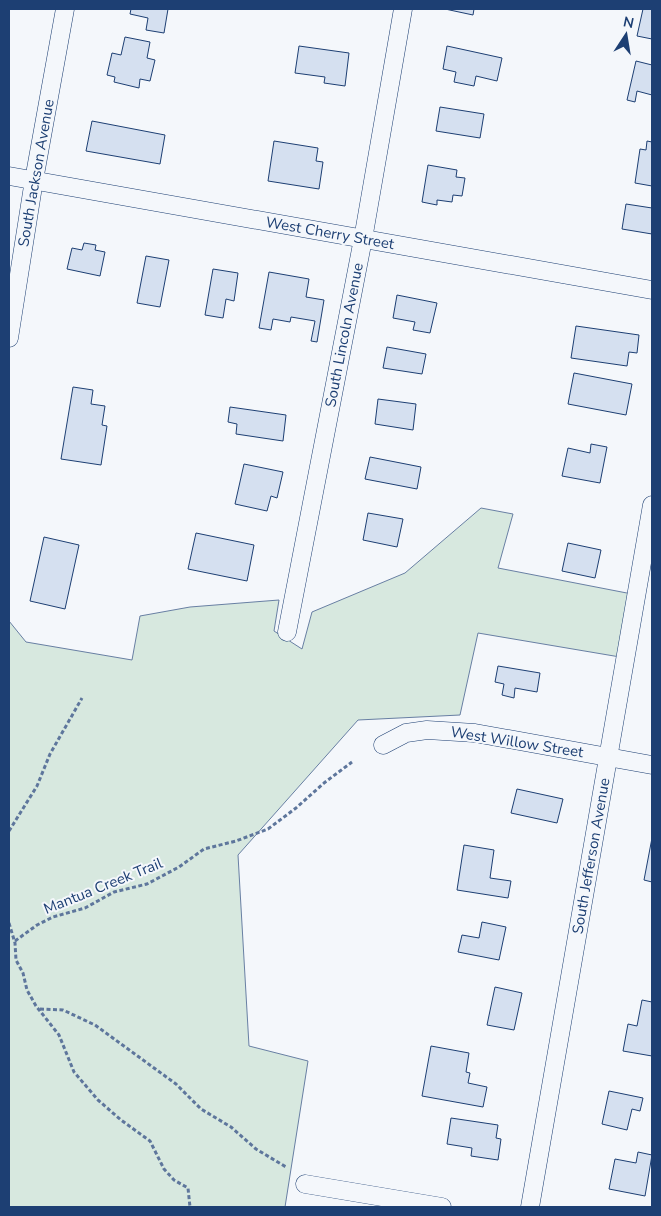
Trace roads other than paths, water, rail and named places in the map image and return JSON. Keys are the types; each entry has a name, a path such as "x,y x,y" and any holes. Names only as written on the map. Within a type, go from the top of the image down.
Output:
{"street":[{"name":"South Jackson Avenue","path":"9,338 34,180 65,9"},
{"name":"South Lincoln Avenue","path":"287,632 404,9"},
{"name":"West Cherry Street","path":"9,176 652,290"},
{"name":"South Jefferson Avenue","path":"530,1207 652,505"},
{"name":"West Willow Street","path":"383,745 406,733 427,730 475,733 652,765"},
{"path":"305,1184 442,1207"}]}
